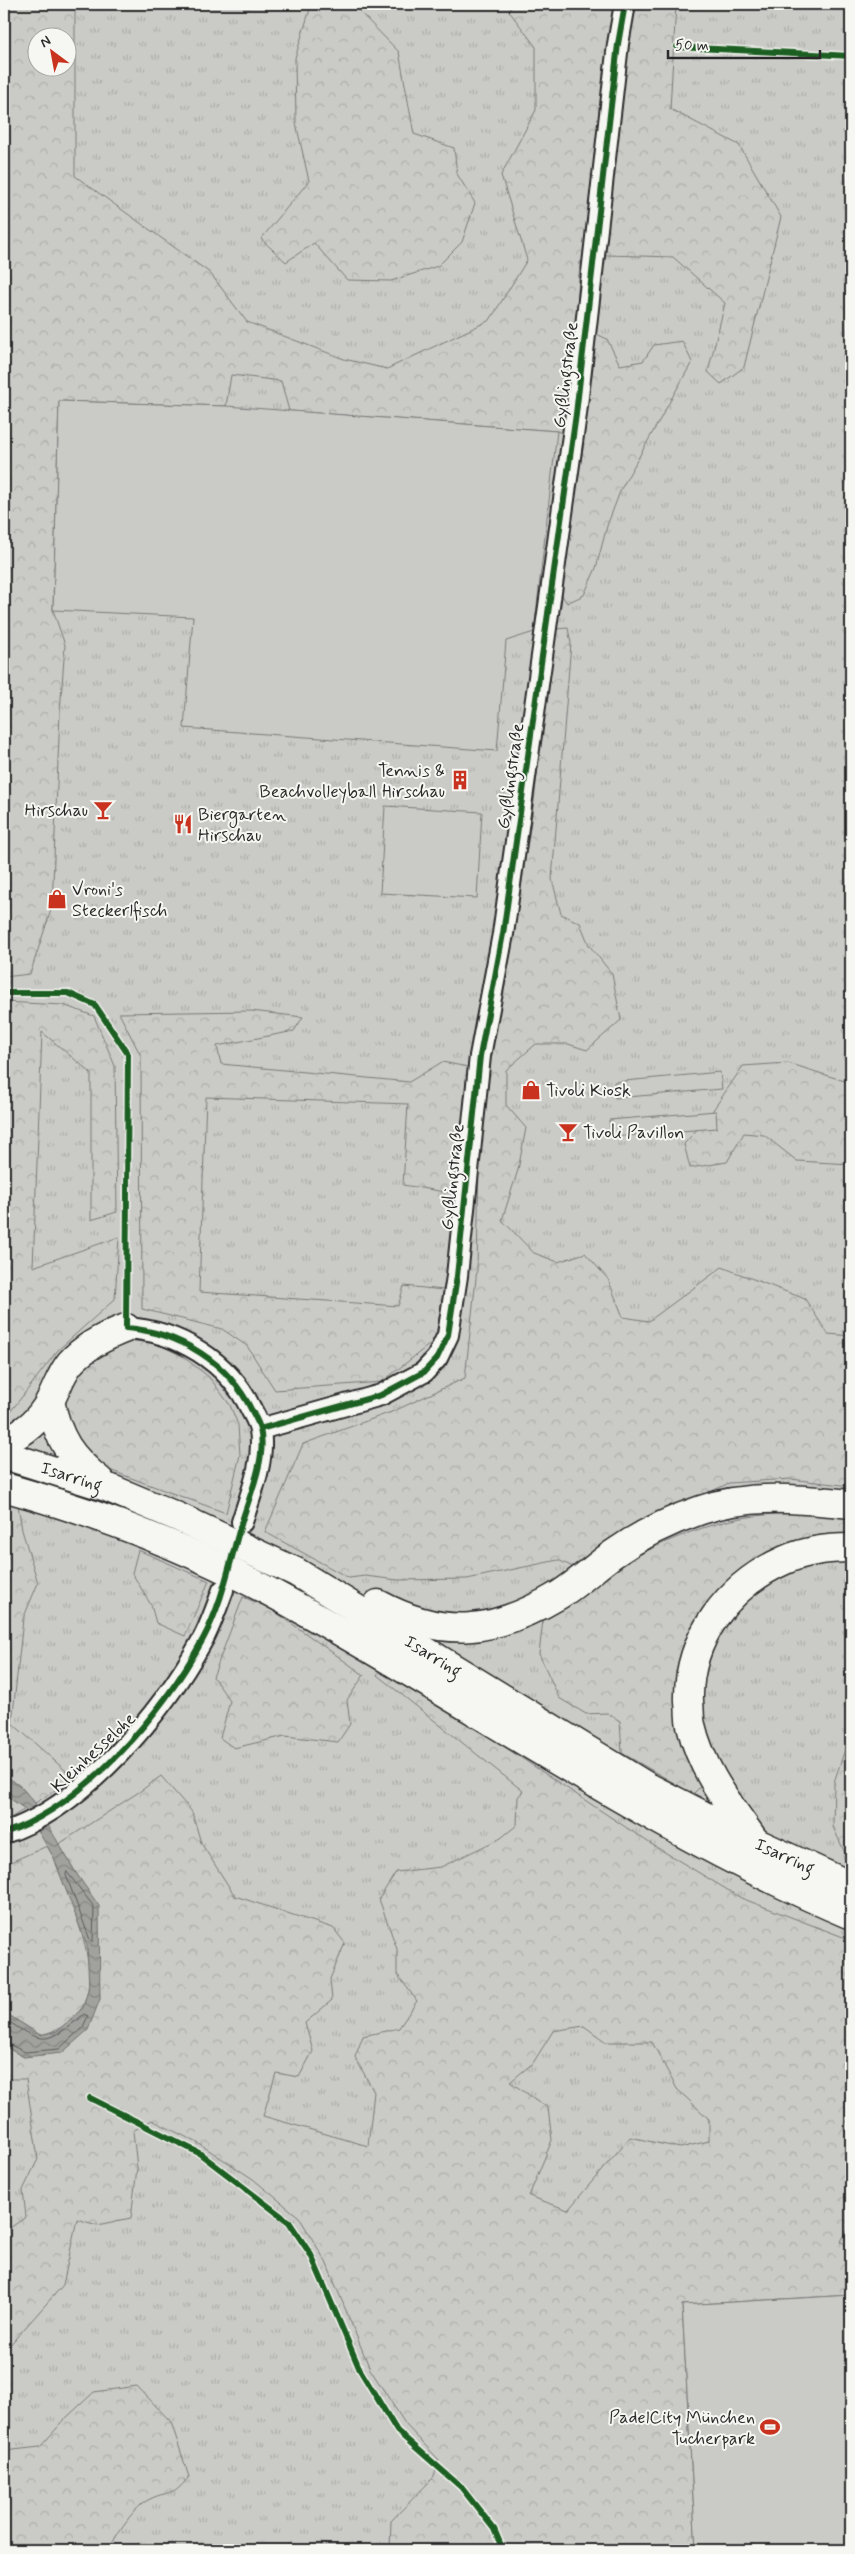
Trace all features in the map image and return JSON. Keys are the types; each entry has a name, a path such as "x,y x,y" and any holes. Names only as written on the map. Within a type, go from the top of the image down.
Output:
{"highway":[{"path":"4,1440 15,1437 34,1423 50,1402 69,1364 104,1336 126,1328"},
{"path":"50,1402 55,1425 66,1449 85,1469 109,1488"},
{"name":"Isarring","path":"4,1454 109,1488 178,1517 296,1572 646,1786 757,1843 851,1886"},
{"name":"Isarring","path":"4,1487 41,1497 157,1540 269,1591 383,1656 633,1807 748,1868 851,1915"},
{"path":"296,1572 330,1578 404,1618 440,1627 483,1627 519,1616 560,1594 614,1553 640,1538 702,1509 752,1499 798,1499 851,1504"},
{"path":"757,1843 705,1767 690,1723 688,1680 700,1640 722,1605 753,1577 786,1560 828,1548 851,1548"}],"street":[{"name":"Gyßlingstraße","path":"260,1429 381,1395 424,1372 437,1358 448,1335 457,1276 480,1056 503,934 575,420 618,44 625,4"},
{"path":"126,1328 142,1329 171,1337 210,1357 245,1397 260,1429 260,1466 242,1522"},
{"name":"Kleinhesselohe","path":"4,1833 27,1826 55,1808 112,1760 156,1713 204,1638 223,1590"}],"green space":[{"path":"4,4 851,4 851,2295 682,2305 696,2550 4,2550"},
{"path":"4,4 75,4 75,28 28,28 28,78 75,78 75,176 210,273 247,322 344,359 387,369 490,320 527,260 501,175 536,110 536,47 509,11 512,4 676,4 670,109 739,145 781,217 744,367 721,384 708,372 725,303 673,257 607,255 580,262 576,324 607,339 620,365 643,361 654,345 682,341 692,362 621,489 607,526 596,568 584,595 567,603 559,591 584,443 557,431 289,411 281,381 231,375 226,406 59,401 53,610 65,645 60,712 52,907 30,974 4,977"},
{"path":"356,8 399,52 414,134 454,148 457,174 475,203 462,242 438,266 391,281 347,280 314,243 286,262 261,239 309,181 296,123 295,58 310,9"},
{"path":"59,401 226,406 557,431 534,632 506,641 497,751 184,728 193,617 53,610"},
{"path":"568,628 571,643 552,879 561,914 580,923 589,945 612,974 621,1020 587,1050 568,1044 536,1044 506,1070 506,1105 526,1128 518,1170 502,1220 534,1253 558,1262 585,1253 608,1279 623,1317 649,1321 722,1267 805,1299 828,1334 851,1336 851,1486 790,1479 729,1483 624,1533 573,1567 558,1560 467,1579 398,1580 365,1576 349,1578 265,1532 303,1444 394,1411 465,1378 477,1269 479,1159 486,1064 505,985 516,921 534,801 549,667 556,629"},
{"path":"385,806 482,812 477,898 380,893"},
{"path":"4,1002 63,1005 94,1016 115,1066 117,1212 91,1220 91,1073 42,1032 33,1267 119,1237 115,1299 58,1350 4,1420"},
{"path":"251,1011 303,1017 294,1031 217,1046 221,1064 409,1082 442,1062 468,1067 457,1194 403,1185 408,1104 206,1097 199,1292 398,1306 404,1286 444,1290 435,1340 382,1382 275,1390 247,1346 222,1329 142,1309 141,1056 119,1013"},
{"path":"788,1063 851,1083 851,1164 797,1161 764,1135 744,1133 727,1162 690,1168 684,1144 709,1116 743,1066"},
{"path":"720,1072 722,1089 615,1098 614,1082"},
{"path":"716,1111 717,1128 611,1137 609,1120"},
{"path":"125,1340 156,1343 182,1356 209,1377 230,1405 238,1425 240,1455 226,1513 96,1465 66,1429 63,1390 83,1359"},
{"path":"4,1501 18,1505 22,1530 38,1583 23,1619 12,1723 74,1778 35,1803 21,1787 4,1774"},
{"path":"829,1512 851,1515 851,1538 828,1538 693,1635 702,1785 693,1794 622,1753 620,1721 607,1713 586,1714 559,1698 539,1654 544,1611 632,1558 702,1528 752,1516"},
{"path":"138,1550 209,1581 185,1636 156,1623 151,1605 132,1573"},
{"path":"243,1597 270,1608 364,1675 347,1700 350,1724 338,1742 285,1736 234,1748 220,1738 230,1701 213,1677"},
{"path":"383,1666 651,1844 741,1898 851,1940 851,2114 843,2127 851,2139 851,2225 841,2241 851,2250 851,2295 682,2305 696,2550 390,2550 391,2521 434,2477 439,2460 406,2425 370,2369 326,2262 299,2217 253,2179 198,2143 152,2120 133,2131 137,2168 131,2218 97,2225 77,2219 63,2285 8,2347 4,2349 4,2232 26,2217 23,2190 38,2159 26,2079 4,2079 4,2046 24,2057 100,1999 76,1873 59,1844 161,1776 192,1812 201,1843 235,1896 333,1928 345,1943 330,1979 332,2000 305,2023 313,2051 299,2077 276,2073 263,2116 368,2146 374,2092 355,2057 363,2036 399,2028 417,2001 397,1974 397,1949 379,1899 396,1872 441,1867 501,1838 517,1825 518,1797 523,1791 377,1675","holes":["584,2026 606,2042 652,2042 677,2089 709,2119 709,2141 680,2148 630,2137 568,2210 529,2196 552,2140 548,2108 510,2082 533,2063 553,2031"]},
{"path":"851,1732 851,1866 833,1827 834,1782"},
{"path":"4,1794 25,1809 4,1822"},
{"path":"47,1846 54,1858 81,1932 88,1959 89,1984 82,2006 67,2024 40,2035 4,2012 4,1865"},
{"name":"PadelCity München Tucherpark","path":"851,2295 851,2550 696,2550 682,2305"},
{"path":"137,2386 171,2422 189,2477 174,2492 150,2499 138,2508 121,2529 109,2550 7,2550 4,2544 4,2451 40,2447 66,2418 94,2392"}],"water":[{"path":"4,1774 21,1787 35,1803 76,1873 99,1906 100,1999 88,2030 62,2053 24,2057 4,2046 4,2012 40,2035 57,2031 83,2008 89,1987 87,1946 54,1858 25,1809 4,1794"}],"cycle path":[{"path":"260,1429 381,1395 424,1372 437,1358 448,1335 457,1276 480,1056 503,934 576,414 618,44 625,4"},
{"path":"677,47 851,56"},
{"path":"4,993 68,993 95,1005 128,1054 126,1328 146,1331 184,1343 216,1365 230,1378 242,1394 258,1422 262,1440 257,1475 221,1596 210,1625 187,1667 144,1725 92,1779 63,1802 34,1820 4,1833"},
{"path":"90,2098 199,2153 289,2222 311,2255 360,2370 397,2431 461,2487 494,2529 503,2550"}],"place":[{"name":"Tennis & Beachvolleyball Hirschau","path":"460,780"},
{"name":"Hirschau","path":"103,810"},
{"name":"Biergarten Hirschau","path":"183,824"},
{"name":"Vroni's Steckerlfisch","path":"57,899"},
{"name":"Tivoli Kiosk","path":"531,1090"},
{"name":"Tivoli Pavillon","path":"568,1132"},
{"name":"PadelCity München Tucherpark","path":"770,2427"}]}
